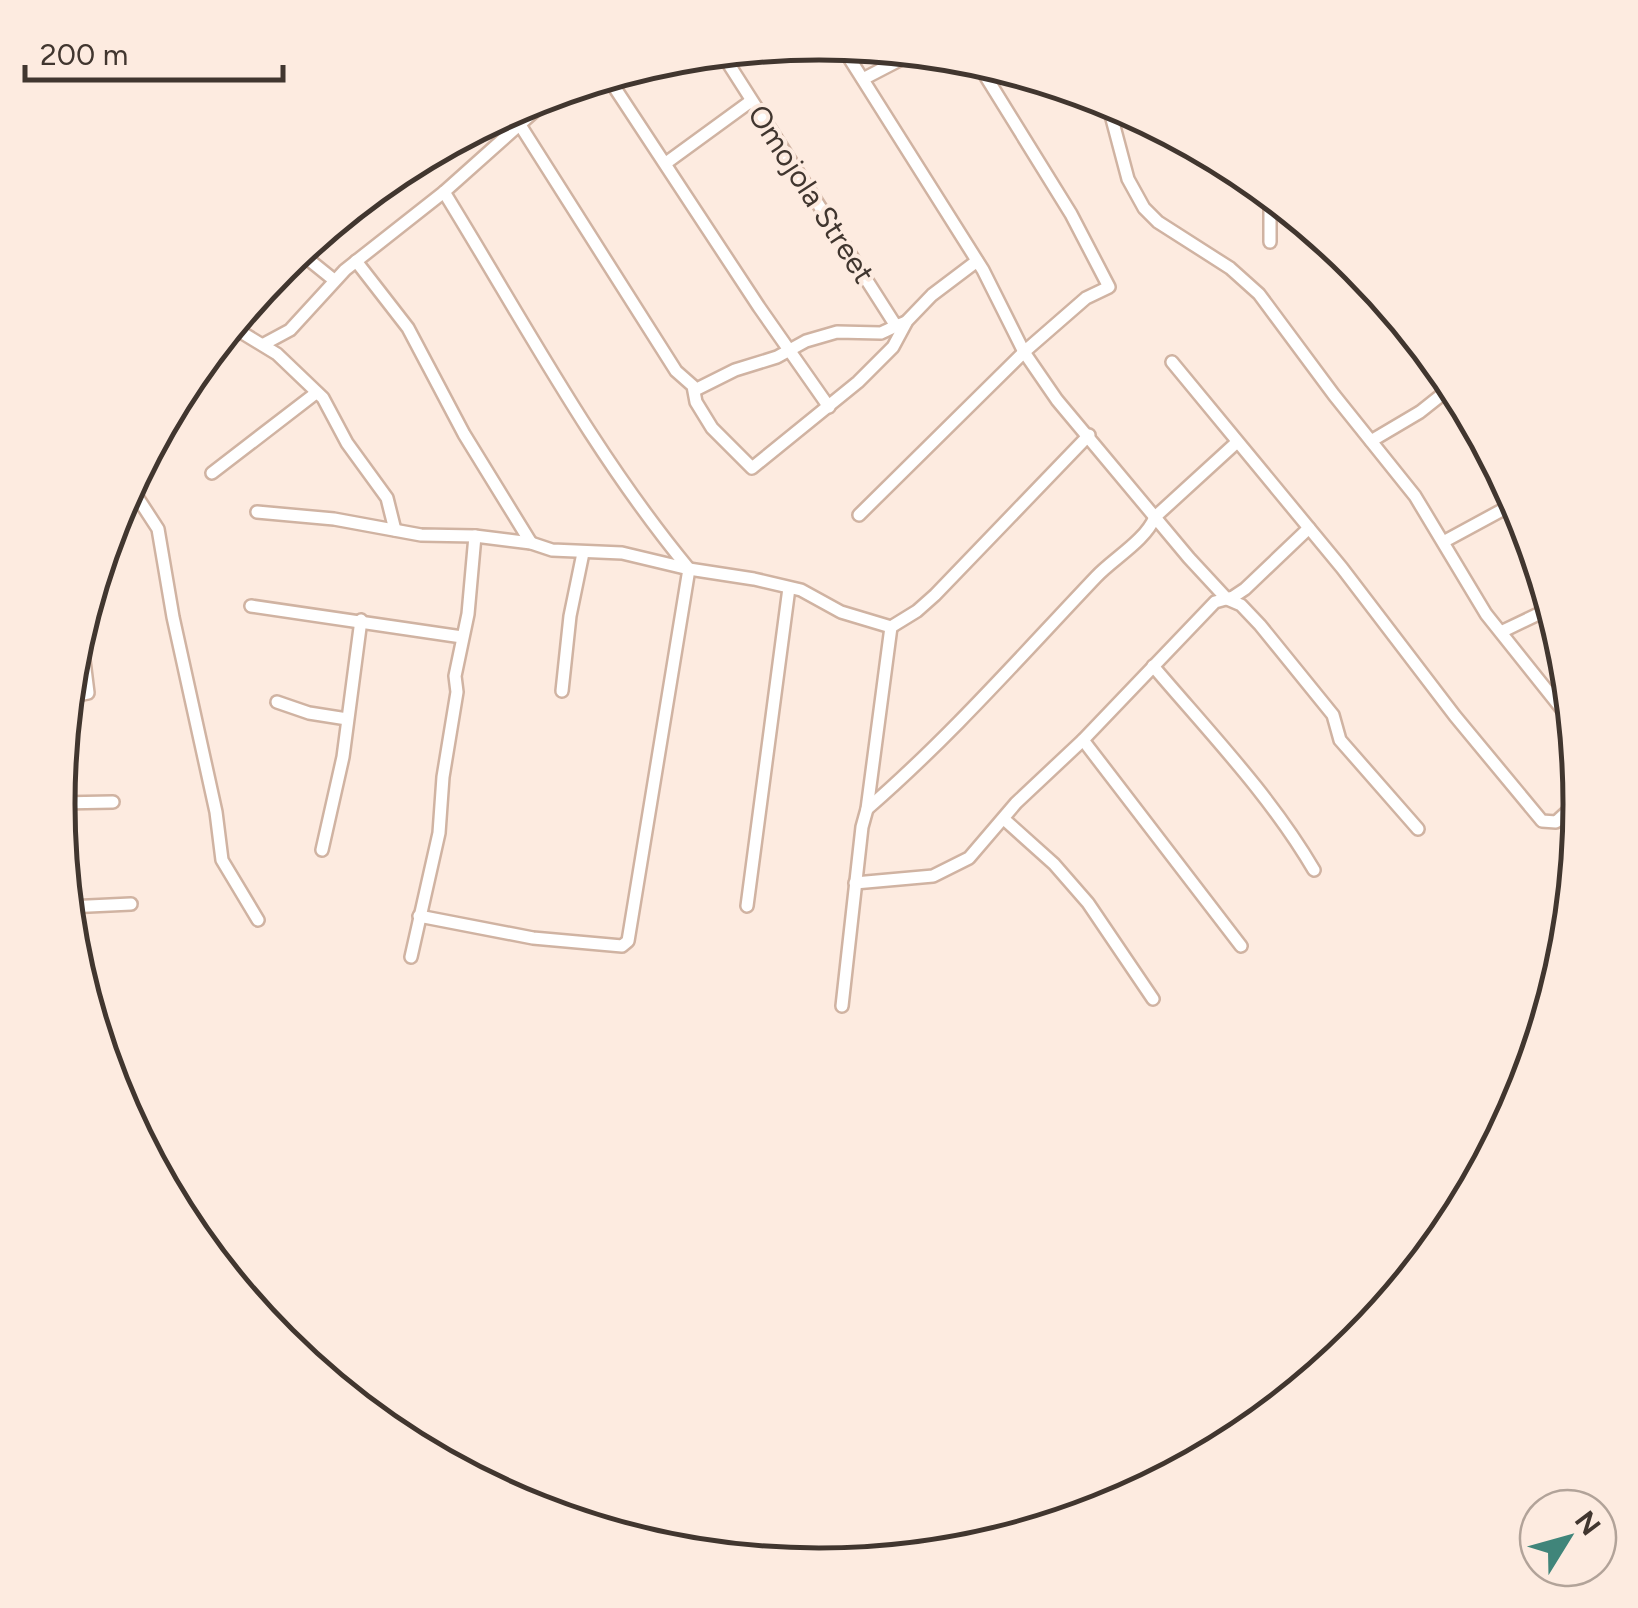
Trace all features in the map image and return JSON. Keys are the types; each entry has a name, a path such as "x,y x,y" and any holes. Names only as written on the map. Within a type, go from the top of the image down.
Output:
{"street":[{"path":"851,61 977,261 1024,352 1056,400 1227,599 1246,610 1297,669 1333,715 1340,740 1418,829"},
{"path":"863,79 892,64"},
{"name":"Omojola Street","path":"729,65 901,324"},
{"path":"859,514 1024,352 1078,304 1104,292 1109,284 1071,214 988,79"},
{"path":"616,88 829,407"},
{"path":"666,163 751,101"},
{"path":"1113,121 1128,179 1144,208 1158,222 1230,268 1259,294 1415,496 1486,614 1556,702"},
{"path":"264,344 290,330 334,280 524,122"},
{"path":"520,125 676,371 695,390 696,402 712,428 752,468 829,407 892,347 901,324"},
{"path":"420,916 533,938 622,946 628,941 689,570 652,524 582,422 444,192"},
{"path":"1270,213 1270,242"},
{"path":"311,261 334,280"},
{"path":"356,261 408,328 464,434 531,543"},
{"path":"695,390 735,370 837,332 881,333 901,324 977,261"},
{"path":"243,334 264,344 316,392 387,498 395,530"},
{"path":"1172,362 1542,821 1556,822 1563,816"},
{"path":"212,473 316,392"},
{"path":"1371,441 1441,396"},
{"path":"258,512 334,519 434,536 476,536 531,543 584,554 622,553 689,570 754,578 813,595 841,612 891,627 917,612 935,595 1090,435"},
{"path":"867,809 988,694 1111,562 1146,530 1155,516 1236,443"},
{"path":"140,501 158,529 216,812 222,860 258,920"},
{"path":"1444,541 1502,510"},
{"path":"855,883 915,878 952,869 969,858 1016,804 1215,602 1244,589 1309,528"},
{"path":"411,956 439,833 443,777 456,700 455,676 476,536"},
{"path":"562,691 570,616 584,554"},
{"path":"748,906 789,588"},
{"path":"252,606 462,637"},
{"path":"1503,631 1539,614"},
{"path":"322,850 343,757 361,620"},
{"path":"842,1006 891,627"},
{"path":"1153,666 1292,832 1314,870"},
{"path":"277,702 347,719"},
{"path":"1083,740 1242,946"},
{"path":"75,803 113,802"},
{"path":"1004,820 1054,864 1088,903 1153,999"},
{"path":"82,906 131,904"}]}
